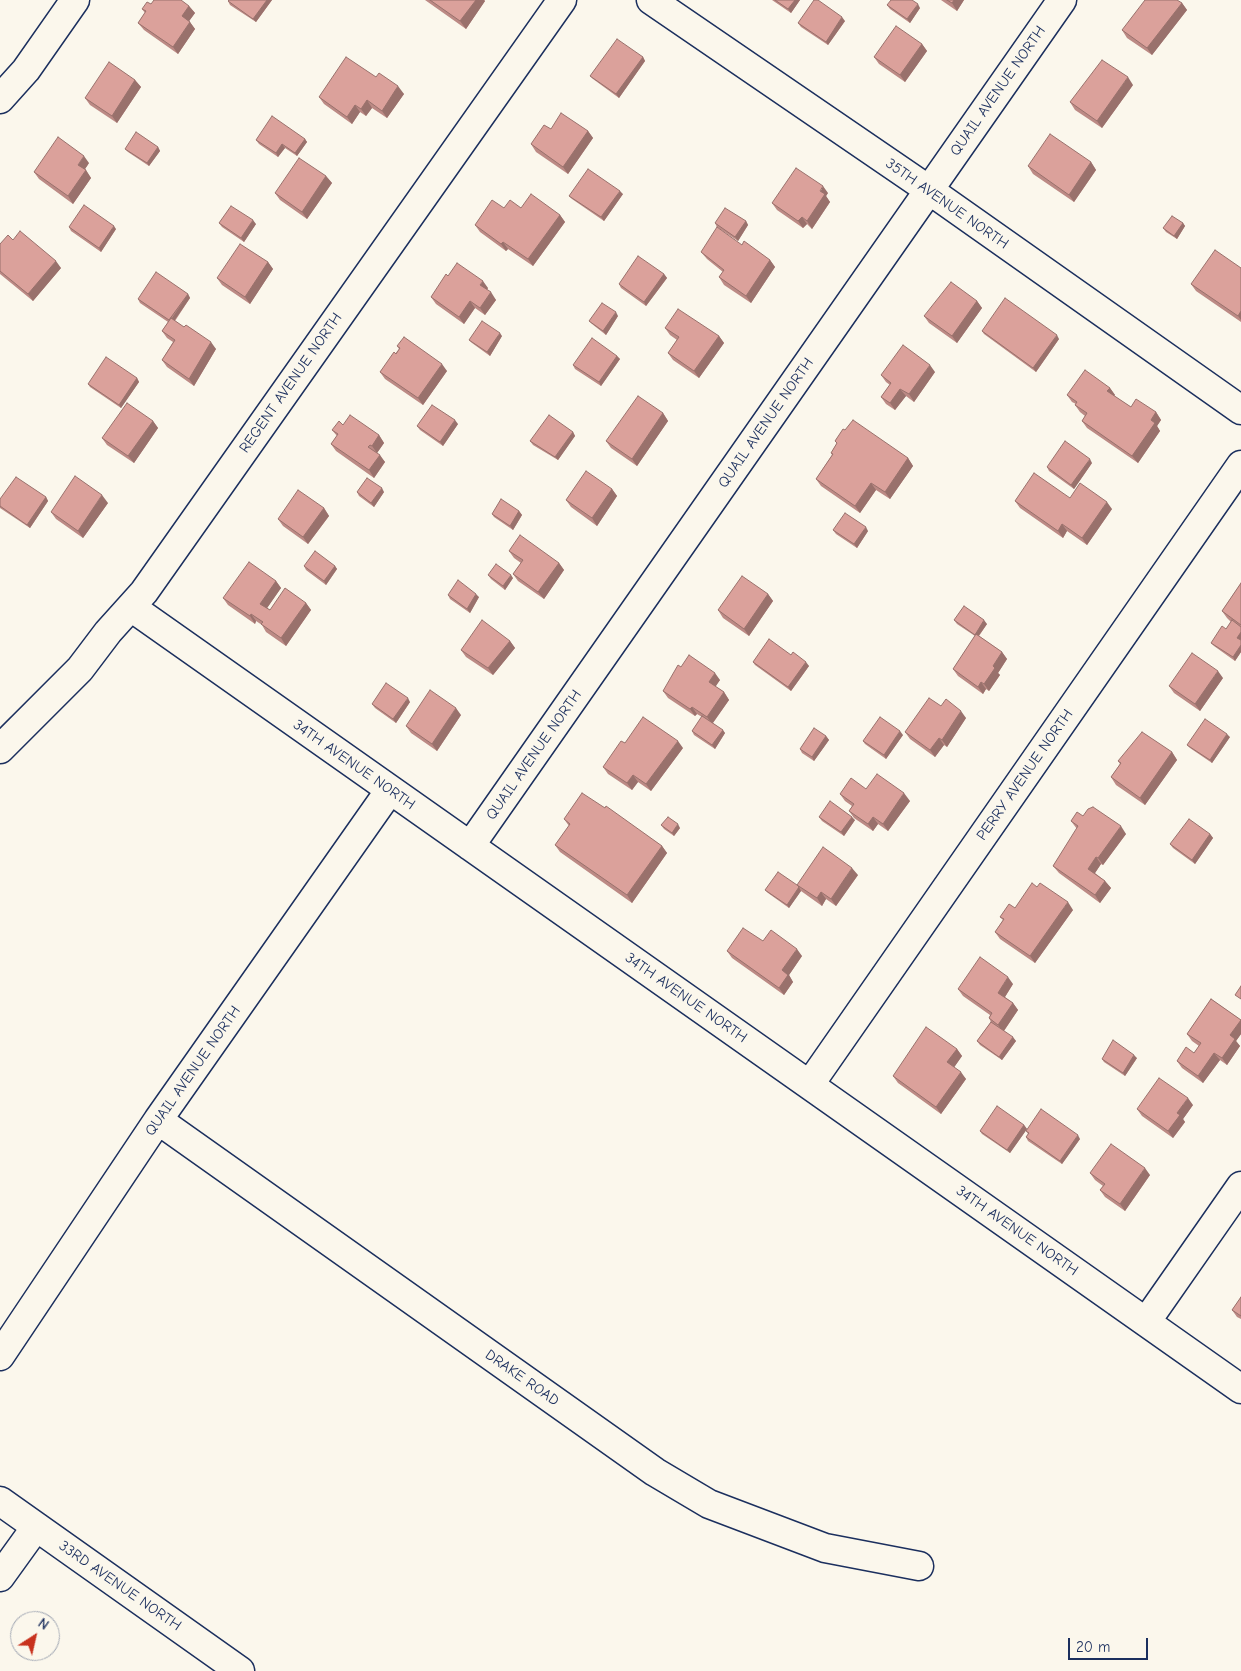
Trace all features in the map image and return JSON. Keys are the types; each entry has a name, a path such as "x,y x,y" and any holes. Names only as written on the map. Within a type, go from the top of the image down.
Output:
{"street":[{"path":"0,99 26,70 75,0"},
{"name":"REGENT AVENUE NORTH","path":"0,749 80,669 130,606 144,592 562,0"},
{"name":"35TH AVENUE NORTH","path":"651,0 929,190 1241,410"},
{"name":"QUAIL AVENUE NORTH","path":"470,846 1062,0"},
{"name":"PERRY AVENUE NORTH","path":"810,1084 1241,465"},
{"name":"34TH AVENUE NORTH","path":"130,606 1241,1389"},
{"name":"QUAIL AVENUE NORTH","path":"0,1356 158,1120 390,790"},
{"name":"DRAKE ROAD","path":"158,1120 655,1472 701,1500 766,1527 825,1548 918,1566"},
{"path":"1146,1322 1241,1186"},
{"name":"33RD AVENUE NORTH","path":"0,1502 240,1671"},
{"path":"0,1577 36,1527"}],"building":[{"path":"154,0 181,0 189,6 182,16 190,22 173,47 138,23 146,11 142,9 147,2 151,4"},
{"path":"229,0 267,0 253,19"},
{"path":"430,0 476,0 460,21"},
{"path":"775,0 795,0 788,9"},
{"path":"814,0 818,0 842,17 826,42 798,23"},
{"path":"891,0 912,0 918,4 907,19 887,5"},
{"path":"1145,0 1177,0 1182,3 1147,48 1122,30"},
{"path":"896,26 922,44 900,75 874,57"},
{"path":"617,39 643,57 616,94 590,76"},
{"path":"346,57 376,77 379,73 398,86 382,111 367,100 361,109 355,105 347,117 319,97"},
{"path":"1102,60 1128,77 1097,121 1070,102"},
{"path":"109,62 135,80 112,116 85,98"},
{"path":"561,113 588,131 563,167 531,144 544,125 551,129"},
{"path":"272,116 305,139 295,153 282,144 276,153 256,140"},
{"path":"136,132 158,147 147,163 125,149"},
{"path":"1050,134 1091,162 1069,195 1028,166"},
{"path":"58,137 84,156 78,165 86,170 68,196 34,172"},
{"path":"299,158 326,176 302,212 275,193"},
{"path":"796,168 823,186 820,191 825,194 807,221 802,217 798,221 772,203"},
{"path":"588,169 620,191 601,217 569,196"},
{"path":"531,194 560,215 528,259 503,242 501,244 475,225 492,200 504,208 510,200 521,208"},
{"path":"84,205 114,226 99,248 69,227"},
{"path":"231,206 253,220 241,238 219,223"},
{"path":"725,208 746,221 735,237 715,223"},
{"path":"1172,216 1183,223 1174,236 1163,228"},
{"path":"717,227 742,245 744,241 770,260 746,296 719,277 724,270 701,252"},
{"path":"20,231 56,261 28,294 0,271 0,244 8,235 13,240"},
{"path":"240,244 268,262 245,297 217,278"},
{"path":"1215,250 1241,268 1241,311 1238,316 1191,284"},
{"path":"638,256 664,274 644,302 619,284"},
{"path":"457,263 483,281 480,285 491,292 480,308 470,301 459,317 431,297 446,274 448,276"},
{"path":"156,272 188,294 169,320 138,299"},
{"path":"951,282 977,301 952,336 924,316"},
{"path":"1005,298 1057,335 1033,368 982,331"},
{"path":"602,303 616,312 603,331 589,321"},
{"path":"678,309 719,336 694,371 668,353 679,337 665,328"},
{"path":"171,318 184,327 186,325 211,342 189,379 162,360 175,340 162,331"},
{"path":"482,321 500,333 487,352 469,340"},
{"path":"404,337 442,364 418,398 380,372 394,352 396,354 400,348 397,346"},
{"path":"592,338 617,356 599,382 573,365"},
{"path":"903,345 930,365 909,394 900,389 890,403 881,397 891,383 881,375"},
{"path":"106,357 137,378 119,405 88,384"},
{"path":"1085,370 1110,388 1107,391 1131,407 1136,399 1156,412 1151,420 1155,423 1132,456 1082,421 1087,413 1075,405 1077,402 1067,395"},
{"path":"638,396 663,413 632,459 606,441"},
{"path":"127,403 153,421 128,456 102,438"},
{"path":"432,405 455,420 440,442 417,426"},
{"path":"350,415 379,435 372,446 368,447 380,455 369,470 331,444 338,434 332,430 339,421 343,425"},
{"path":"549,415 573,432 555,457 530,441"},
{"path":"853,420 908,458 885,492 871,483 855,506 816,479 833,454 831,453 837,443 835,441 843,429 845,430"},
{"path":"1065,441 1090,459 1071,485 1047,467"},
{"path":"586,471 612,489 592,518 566,500"},
{"path":"1034,473 1070,498 1080,483 1107,502 1082,538 1062,524 1058,531 1015,501"},
{"path":"75,476 102,495 78,531 51,512"},
{"path":"16,477 46,497 27,525 0,506 0,499"},
{"path":"367,478 382,488 371,503 357,492"},
{"path":"298,490 324,508 303,537 278,519"},
{"path":"501,499 519,511 510,526 492,514"},
{"path":"845,513 866,527 854,544 833,530"},
{"path":"520,535 559,563 538,592 513,574 523,560 509,551"},
{"path":"315,551 335,566 324,581 304,566"},
{"path":"249,562 276,581 260,604 270,610 285,588 306,603 281,638 261,624 263,622 251,614 250,616 223,598"},
{"path":"496,564 511,575 503,586 488,575"},
{"path":"742,576 768,594 744,629 718,610"},
{"path":"458,580 476,594 467,609 448,595"},
{"path":"1241,583 1241,625 1222,611"},
{"path":"964,606 984,620 975,635 954,620"},
{"path":"482,620 510,641 488,668 461,650"},
{"path":"1232,620 1241,627 1241,632 1237,638 1241,640 1241,645 1233,657 1211,643 1222,626 1226,629"},
{"path":"976,634 1002,652 993,666 995,668 984,684 981,682 978,687 953,669"},
{"path":"769,639 791,655 793,652 806,662 788,687 753,662"},
{"path":"1192,653 1218,671 1195,704 1169,686"},
{"path":"689,655 715,673 709,682 724,692 707,717 692,707 690,709 663,691 678,665 681,667"},
{"path":"386,683 408,698 393,719 372,704"},
{"path":"430,690 456,708 432,744 406,726"},
{"path":"929,698 941,706 946,699 961,711 942,740 939,738 930,750 905,732"},
{"path":"702,716 723,730 712,745 692,731"},
{"path":"643,717 678,741 646,784 633,775 627,783 603,767 621,741 625,743"},
{"path":"880,717 900,731 884,755 863,741"},
{"path":"1205,719 1227,734 1210,760 1187,745"},
{"path":"814,728 826,736 812,757 800,749"},
{"path":"1142,732 1172,752 1140,798 1111,777 1121,763 1118,761"},
{"path":"877,774 904,793 883,824 873,817 868,824 849,811 854,804 840,794 851,778 866,789"},
{"path":"582,793 605,808 606,806 662,846 627,895 555,845 570,824 564,819"},
{"path":"830,801 852,817 841,832 819,817"},
{"path":"1093,807 1121,826 1088,869 1105,881 1095,895 1053,866 1078,826 1071,821 1077,812 1083,816 1088,809"},
{"path":"668,817 678,824 672,833 661,825"},
{"path":"1189,819 1210,834 1192,860 1170,844"},
{"path":"823,847 852,868 831,899 821,892 817,898 797,885"},
{"path":"778,872 799,887 787,905 765,890"},
{"path":"1032,883 1037,887 1040,883 1068,902 1030,956 995,932 1004,919 1000,917 1009,904 1015,908"},
{"path":"743,928 763,941 771,930 797,949 782,970 788,975 779,988 727,951"},
{"path":"980,957 1008,977 998,993 1013,1003 998,1025 989,1018 992,1013 958,989"},
{"path":"1241,986 1241,999 1235,995"},
{"path":"1211,999 1241,1020 1230,1035 1235,1039 1222,1058 1214,1053 1198,1076 1177,1061 1186,1047 1194,1053 1201,1043 1187,1034"},
{"path":"991,1022 1013,1037 999,1057 977,1041"},
{"path":"926,1027 957,1049 947,1062 961,1072 936,1107 893,1076"},
{"path":"1113,1040 1134,1055 1123,1073 1102,1059"},
{"path":"1159,1078 1188,1098 1177,1113 1180,1115 1168,1131 1137,1109"},
{"path":"997,1106 1024,1125 1007,1150 980,1131"},
{"path":"1041,1109 1078,1135 1060,1161 1026,1137 1029,1133 1026,1131"},
{"path":"1111,1144 1145,1168 1120,1204 1100,1190 1105,1184 1090,1173"},
{"path":"1241,1297 1241,1316 1232,1310"}]}
